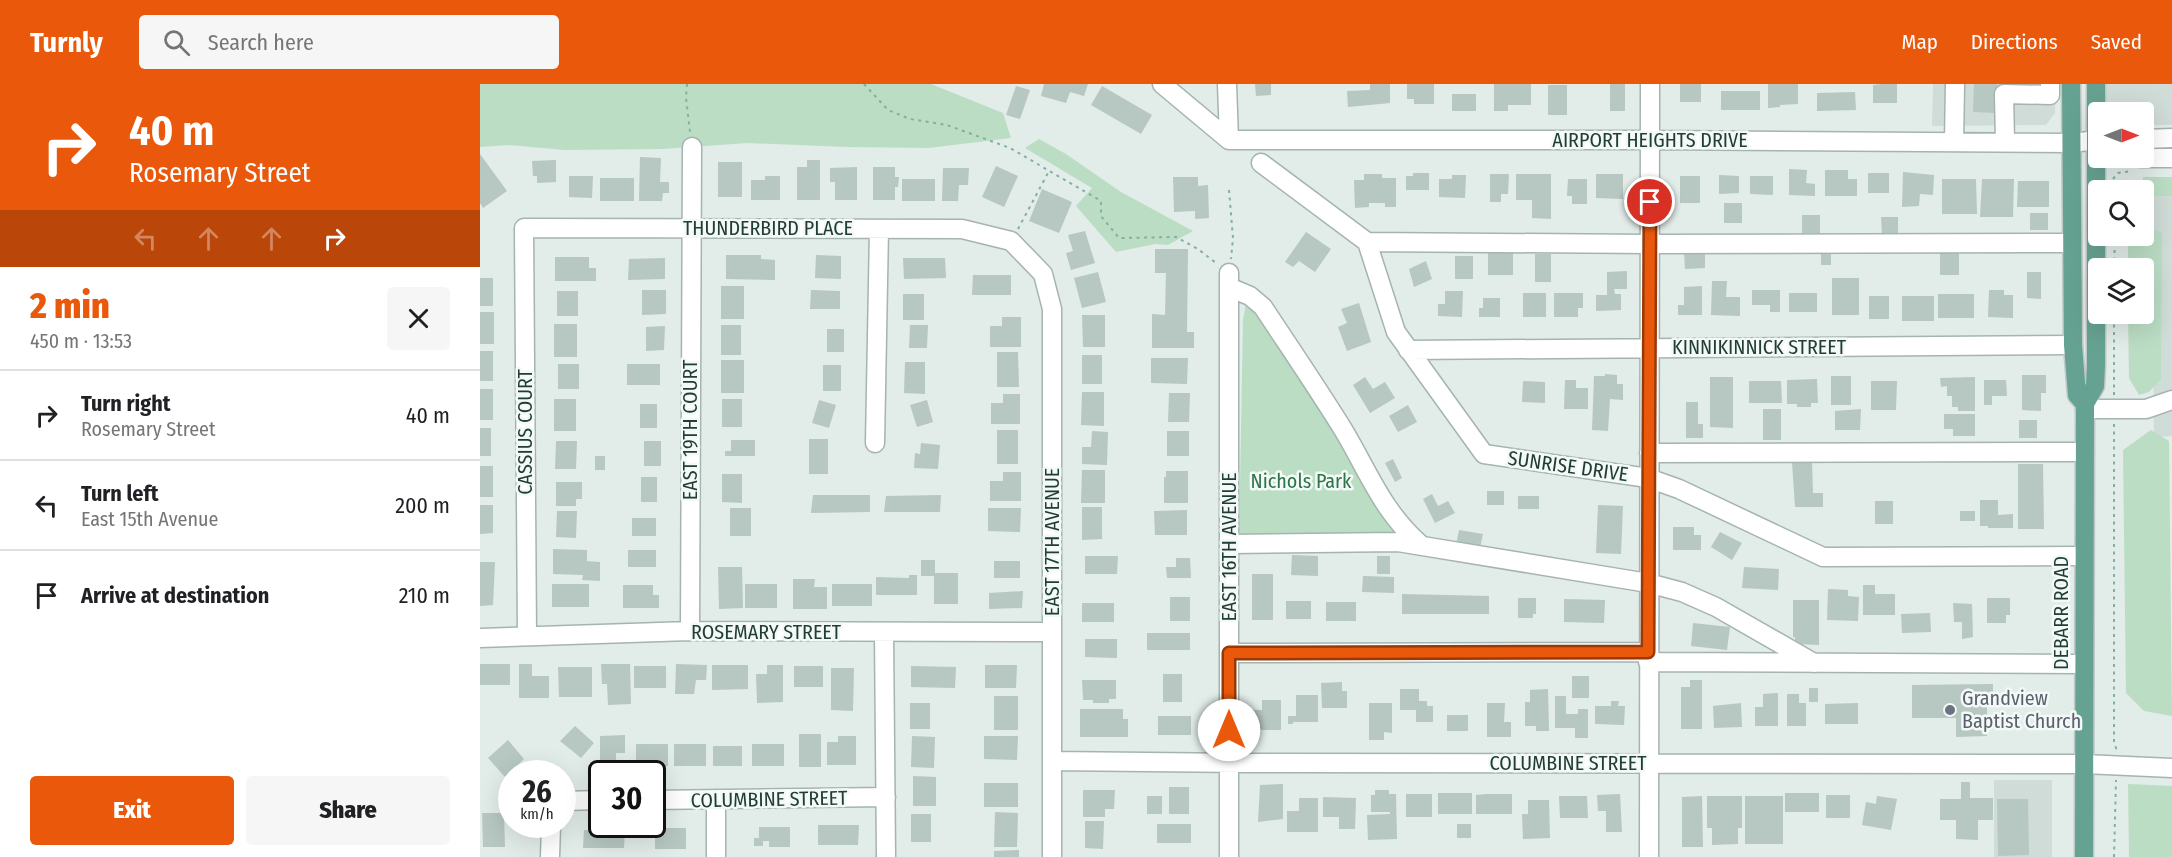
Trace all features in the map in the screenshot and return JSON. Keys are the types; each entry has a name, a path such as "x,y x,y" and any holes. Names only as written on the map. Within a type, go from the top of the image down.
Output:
{"main road":[{"name":"DEBARR ROAD","path":"2071,84 2073,345 2077,395 2085,407"},
{"name":"DEBARR ROAD","path":"2096,84 2096,102"},
{"name":"DEBARR ROAD","path":"2084,857 2084,452 2085,407 2095,386 2096,365 2097,168"}],"street":[{"path":"1162,84 1229,140"},
{"path":"1227,84 1229,140"},
{"path":"1649,857 1650,84"},
{"path":"1954,142 1955,84"},
{"path":"2005,142 2004,89 2028,89 2050,95 2050,84"},
{"path":"2154,139 2172,138"},
{"name":"AIRPORT HEIGHTS DRIVE","path":"1229,140 2005,142 2071,143 2088,146"},
{"name":"EAST 19TH COURT","path":"690,631 692,147"},
{"path":"2154,158 2172,158"},
{"path":"1262,163 1367,242 2072,243"},
{"name":"THUNDERBIRD PLACE","path":"524,228 962,229 1011,241"},
{"name":"CASSIUS COURT","path":"524,228 527,636"},
{"path":"875,443 879,229"},
{"name":"EAST 17TH AVENUE","path":"1011,241 1043,274 1052,309 1052,857"},
{"name":"SUNRISE DRIVE","path":"1367,242 1396,332 1484,454 1648,478 1679,489 1823,557 2083,556"},
{"path":"1229,280 1263,307 1345,433 1384,506 1407,533 1421,545"},
{"name":"EAST 16TH AVENUE","path":"1229,280 1229,857"},
{"name":"KINNIKINNICK STREET","path":"1408,350 2073,345"},
{"path":"2085,407 2146,409 2172,400"},
{"path":"1648,453 2084,452"},
{"path":"1229,544 1398,542 1594,576 1648,583 1682,592 1716,607 1814,663"},
{"name":"ROSEMARY STREET","path":"480,638 690,631 1052,632"},
{"path":"884,633 886,857"},
{"path":"1229,653 1648,657 1814,663 2084,664"},
{"name":"COLUMBINE STREET","path":"1052,760 1229,763 2084,764 2172,768"},
{"name":"COLUMBINE STREET","path":"666,800 886,797"},
{"path":"716,799 716,857"},
{"path":"550,857 551,838"}],"path":[{"path":"687,84 686,98 692,147"},
{"path":"864,84 888,111 947,125 1010,148 1101,201 1101,216 1119,238 1176,237 1198,249 1229,280"},
{"path":"1011,241 1049,171"},
{"path":"1229,190 1233,238 1229,280"},
{"path":"2114,324 2114,742 2117,748 2114,857"}],"shaded area":[{"path":"1933,84 2056,84 2055,113 2046,125 1932,126"},
{"path":"2105,84 2172,84 2172,125 2154,125 2154,102 2106,102"},
{"path":"2154,186 2172,186 2172,436 2154,437 2154,258 2152,258"},
{"path":"1994,780 2052,780 2052,857 1994,857"}],"green space":[{"path":"480,84 931,84 1003,113 1011,138 928,148 747,143 662,149 564,150 510,145 480,147"},
{"path":"1039,139 1066,154 1121,192 1193,231 1168,245 1155,244 1116,252 1076,206 1092,188 1025,148"},
{"path":"2143,177 2172,177 2172,196 2154,196 2154,180 2143,180"},
{"path":"2154,230 2162,233 2161,379 2149,392 2139,395 2129,378 2128,324 2154,324 2154,258 2128,258 2128,246 2154,246"},
{"name":"Nichols Park","path":"1246,303 1264,311 1399,529 1389,540 1239,540 1243,320"},
{"path":"2151,430 2169,441 2172,716 2144,711 2126,693 2123,450"},
{"path":"2128,784 2172,786 2172,857 2129,857"}],"building":[{"path":"1044,84 1088,84 1084,96 1070,92 1066,103 1041,96"},
{"path":"1255,84 1271,84 1271,95 1256,96"},
{"path":"1370,84 1390,84 1390,103 1348,107 1347,91 1370,90"},
{"path":"1407,84 1434,84 1434,104 1414,104 1414,99 1407,99"},
{"path":"1494,84 1531,84 1531,105 1508,105 1508,111 1494,111"},
{"path":"1610,84 1625,84 1625,111 1610,111"},
{"path":"1680,84 1701,84 1701,102 1680,102"},
{"path":"1768,84 1798,84 1798,104 1768,108"},
{"path":"1897,84 1897,103 1873,103 1873,85"},
{"path":"1974,84 1997,84 1996,113 1973,112"},
{"path":"1548,85 1567,85 1567,115 1548,115"},
{"path":"1016,86 1030,90 1020,119 1006,115"},
{"path":"1102,86 1152,115 1141,134 1091,105"},
{"path":"1721,91 1760,91 1760,110 1721,110"},
{"path":"1855,92 1856,110 1817,111 1817,93"},
{"path":"1452,94 1476,94 1476,111 1452,111"},
{"path":"480,154 507,191 483,208 480,203"},
{"path":"640,157 661,158 660,182 669,182 669,193 663,193 662,201 639,201"},
{"path":"556,160 556,182 537,183 537,176 533,176 532,161"},
{"path":"807,160 820,160 820,200 797,200 797,167 807,167"},
{"path":"718,162 742,162 742,197 718,197"},
{"path":"996,166 1018,176 1004,207 982,197"},
{"path":"857,167 857,200 835,200 835,182 830,182 830,168"},
{"path":"873,167 895,167 895,177 899,177 898,187 895,187 895,200 873,200"},
{"path":"943,168 969,168 968,185 959,185 958,201 942,201"},
{"path":"1789,169 1807,170 1806,183 1815,184 1815,196 1789,195"},
{"path":"1825,170 1848,170 1848,179 1857,179 1857,196 1825,196"},
{"path":"1903,172 1934,175 1933,195 1920,194 1919,206 1902,207"},
{"path":"1413,173 1429,173 1429,190 1406,190 1406,176 1413,176"},
{"path":"1868,173 1889,173 1889,193 1868,193"},
{"path":"1364,174 1382,174 1382,178 1396,178 1396,207 1385,207 1385,203 1369,203 1369,207 1355,208 1354,180 1364,180"},
{"path":"1490,174 1509,174 1508,194 1501,194 1501,202 1490,202"},
{"path":"1516,174 1551,174 1551,219 1532,218 1532,200 1516,200"},
{"path":"1596,174 1623,174 1623,199 1596,198"},
{"path":"1452,175 1466,175 1465,198 1439,197 1439,179 1452,179"},
{"path":"1719,175 1739,176 1739,193 1719,194"},
{"path":"569,176 593,176 592,198 569,197"},
{"path":"765,176 780,176 780,200 751,200 751,180 765,180"},
{"path":"1680,176 1700,176 1700,203 1680,203"},
{"path":"1750,176 1773,176 1773,195 1750,194"},
{"path":"1173,177 1198,177 1198,186 1208,185 1209,218 1195,219 1195,211 1174,212"},
{"path":"600,178 634,178 634,201 600,201"},
{"path":"902,179 935,179 935,201 902,201"},
{"path":"1568,179 1587,179 1587,204 1572,204 1572,196 1567,196"},
{"path":"1942,179 1976,179 1977,214 1942,214"},
{"path":"1982,179 2014,179 2013,217 1980,217"},
{"path":"2018,181 2049,181 2049,207 2017,207"},
{"path":"1042,189 1072,202 1059,233 1029,221"},
{"path":"1724,203 1742,203 1742,223 1724,223"},
{"path":"2030,213 2048,213 2048,230 2030,230"},
{"path":"1802,215 1820,215 1820,233 1802,233"},
{"path":"1881,217 1898,217 1898,237 1882,236"},
{"path":"1085,231 1095,263 1071,270 1066,253 1073,251 1068,235"},
{"path":"1306,232 1331,249 1315,272 1299,261 1293,267 1285,262"},
{"path":"1155,249 1188,249 1187,332 1194,332 1194,348 1152,348 1152,314 1165,315 1166,273 1155,273"},
{"path":"1821,249 1831,249 1831,265 1821,265"},
{"path":"1488,251 1513,251 1513,275 1488,275"},
{"path":"1705,251 1705,268 1685,269 1684,252"},
{"path":"1940,253 1959,253 1959,275 1940,275"},
{"path":"1535,254 1551,254 1551,282 1535,282"},
{"path":"726,255 761,255 761,259 775,260 775,280 726,279"},
{"path":"816,255 841,256 841,279 815,278"},
{"path":"1455,256 1473,256 1473,279 1455,279"},
{"path":"555,257 589,257 589,268 596,268 596,281 555,281"},
{"path":"665,258 665,279 628,280 629,259"},
{"path":"903,258 945,258 946,278 904,279"},
{"path":"1426,261 1432,279 1414,287 1409,269"},
{"path":"1627,271 1627,289 1614,289 1615,294 1621,294 1621,310 1596,311 1596,295 1607,295 1607,272"},
{"path":"1098,272 1106,302 1082,308 1074,278"},
{"path":"2027,272 2041,272 2041,299 2027,298"},
{"path":"973,275 1011,275 1011,295 972,295"},
{"path":"480,278 493,278 493,306 480,306"},
{"path":"1832,278 1859,278 1859,315 1832,315"},
{"path":"1712,281 1727,281 1726,297 1740,297 1740,316 1711,315"},
{"path":"721,286 744,286 744,319 721,319"},
{"path":"1702,286 1702,315 1678,315 1678,305 1684,305 1684,287"},
{"path":"642,290 666,290 666,314 642,315"},
{"path":"811,290 840,291 840,309 810,309"},
{"path":"1752,290 1780,290 1780,312 1770,312 1770,305 1752,305"},
{"path":"1989,290 2004,290 2004,295 2013,295 2013,318 1988,317"},
{"path":"557,291 578,291 578,316 557,316"},
{"path":"1445,291 1463,291 1462,317 1438,316 1438,304 1445,304"},
{"path":"1523,293 1546,293 1546,317 1523,317"},
{"path":"1554,293 1583,293 1583,308 1578,308 1578,317 1554,317"},
{"path":"1789,293 1817,293 1817,312 1789,312"},
{"path":"903,294 924,294 924,320 903,320"},
{"path":"1938,294 1974,294 1974,318 1938,318"},
{"path":"1869,296 1889,296 1889,319 1869,319"},
{"path":"1902,296 1934,296 1934,321 1902,321"},
{"path":"1483,298 1500,298 1500,317 1479,317 1479,308 1483,308"},
{"path":"1359,303 1371,342 1347,351 1338,327 1347,323 1341,309"},
{"path":"480,312 494,312 494,344 480,344"},
{"path":"1082,315 1105,315 1105,347 1083,347"},
{"path":"1002,317 1021,317 1021,347 990,347 990,326 1002,326"},
{"path":"554,324 577,324 577,357 554,357"},
{"path":"721,325 741,325 741,355 721,355"},
{"path":"910,325 928,325 927,348 909,348"},
{"path":"665,326 664,350 646,351 646,327"},
{"path":"827,329 844,329 844,352 827,352"},
{"path":"480,351 493,351 493,381 480,381"},
{"path":"997,352 1018,352 1019,387 997,387"},
{"path":"1082,355 1102,355 1102,384 1082,384"},
{"path":"1151,358 1188,358 1187,384 1151,383"},
{"path":"721,360 744,360 744,393 721,393"},
{"path":"905,362 925,362 925,394 904,393"},
{"path":"558,364 579,364 579,389 558,389"},
{"path":"627,364 660,364 660,385 627,385"},
{"path":"823,365 841,365 841,391 823,391"},
{"path":"1605,374 1617,375 1617,384 1623,384 1623,400 1610,399 1608,431 1592,430 1594,376 1605,376"},
{"path":"2022,375 2046,375 2046,393 2041,393 2041,411 2022,410"},
{"path":"1831,376 1851,376 1851,405 1831,405"},
{"path":"1365,377 1373,389 1385,382 1395,398 1370,413 1353,385"},
{"path":"1710,377 1733,377 1733,428 1710,427"},
{"path":"1975,377 1975,411 1958,411 1958,407 1952,407 1952,396 1947,396 1947,386 1941,387 1940,378"},
{"path":"1817,379 1818,403 1811,403 1811,407 1787,404 1787,380"},
{"path":"1565,380 1576,380 1576,388 1588,388 1588,409 1564,409"},
{"path":"1984,380 2006,380 2007,396 1992,396 1992,405 1984,405"},
{"path":"1523,381 1545,382 1545,403 1522,402"},
{"path":"1749,381 1781,381 1782,403 1749,403"},
{"path":"1871,381 1897,381 1896,410 1871,410"},
{"path":"480,389 493,389 493,420 480,420"},
{"path":"1082,392 1104,392 1104,426 1081,425"},
{"path":"1169,393 1190,393 1189,422 1168,422"},
{"path":"1003,394 1020,394 1020,424 991,424 991,403 1003,403"},
{"path":"554,399 576,399 576,431 554,431"},
{"path":"722,399 742,399 742,427 722,427"},
{"path":"819,400 836,405 829,428 812,423"},
{"path":"927,400 933,422 917,427 910,405"},
{"path":"1686,402 1698,402 1698,424 1703,424 1703,438 1686,438"},
{"path":"640,404 657,404 657,428 640,428"},
{"path":"1408,405 1417,422 1398,432 1389,416"},
{"path":"1763,409 1781,409 1781,440 1763,440"},
{"path":"1861,409 1860,430 1835,430 1835,411"},
{"path":"1944,414 1975,414 1975,436 1953,436 1953,429 1944,429"},
{"path":"2019,420 2037,420 2037,438 2019,438"},
{"path":"480,428 491,428 491,456 480,456"},
{"path":"997,430 1018,430 1018,464 997,464"},
{"path":"1092,431 1108,432 1107,465 1082,464 1082,447 1091,447"},
{"path":"1167,431 1189,431 1189,456 1167,456"},
{"path":"809,439 828,439 828,474 809,474"},
{"path":"731,440 755,440 755,456 725,456 725,451 731,451"},
{"path":"556,441 577,441 576,469 555,469"},
{"path":"644,441 661,441 661,466 644,466"},
{"path":"921,443 940,445 938,469 914,468 915,453 920,454"},
{"path":"595,456 605,456 605,470 595,470"},
{"path":"1393,459 1402,478 1395,482 1385,463"},
{"path":"1812,461 1813,493 1823,493 1823,507 1795,507 1792,462"},
{"path":"2018,464 2043,464 2044,529 2018,529"},
{"path":"480,466 493,466 493,497 480,497"},
{"path":"1082,470 1105,470 1105,503 1081,503"},
{"path":"1166,471 1188,471 1188,503 1164,503"},
{"path":"1003,472 1021,472 1021,501 990,501 990,481 1003,481"},
{"path":"722,474 742,474 742,503 722,502"},
{"path":"641,477 657,477 657,502 641,502"},
{"path":"556,482 582,482 582,499 576,499 576,506 556,506"},
{"path":"1487,491 1504,491 1504,505 1487,505"},
{"path":"1432,494 1438,506 1448,501 1455,513 1435,523 1423,499"},
{"path":"813,495 870,495 870,512 811,513"},
{"path":"941,495 940,512 884,512 886,496"},
{"path":"1518,496 1539,496 1539,509 1518,509"},
{"path":"1980,500 1998,500 1998,515 2013,514 2013,528 1980,526"},
{"path":"1875,501 1893,501 1893,524 1875,524"},
{"path":"480,505 493,505 493,533 480,534"},
{"path":"1598,505 1623,506 1621,554 1596,553"},
{"path":"1082,507 1102,507 1102,539 1082,540"},
{"path":"730,508 751,508 751,536 730,536"},
{"path":"988,508 1021,508 1020,532 988,531"},
{"path":"1187,510 1187,535 1155,535 1154,511"},
{"path":"557,511 577,511 576,538 556,537"},
{"path":"1960,511 1975,511 1975,521 1960,521"},
{"path":"632,518 656,518 656,536 632,536"},
{"path":"1673,527 1694,527 1694,535 1701,535 1701,550 1673,550"},
{"path":"1459,530 1483,534 1480,548 1456,545"},
{"path":"1720,532 1742,543 1732,560 1711,547"},
{"path":"553,549 587,550 587,561 600,562 600,581 582,580 583,575 553,574"},
{"path":"628,550 656,550 656,567 628,567"},
{"path":"1292,555 1318,556 1318,576 1291,575"},
{"path":"1085,556 1118,556 1117,574 1085,574"},
{"path":"1377,556 1390,556 1390,574 1377,574"},
{"path":"1176,558 1190,558 1191,578 1167,578 1166,567 1176,567"},
{"path":"921,560 935,560 935,573 958,573 958,604 934,604 934,576 921,576"},
{"path":"994,561 1020,561 1020,578 994,578"},
{"path":"480,562 495,562 493,605 480,606"},
{"path":"718,567 742,567 743,608 719,609"},
{"path":"1744,567 1779,569 1778,590 1742,588"},
{"path":"1252,574 1273,574 1273,620 1252,620"},
{"path":"909,575 917,575 917,595 876,595 876,577 909,578"},
{"path":"1363,576 1394,577 1394,593 1362,592"},
{"path":"793,579 815,579 814,587 827,587 827,609 793,609"},
{"path":"552,584 589,584 589,607 552,607"},
{"path":"745,584 777,584 777,608 745,608"},
{"path":"832,584 872,584 872,606 832,606"},
{"path":"623,585 653,585 653,595 659,595 659,608 623,608"},
{"path":"1863,585 1875,585 1875,594 1895,594 1895,615 1863,615"},
{"path":"1828,589 1848,590 1848,596 1859,597 1858,621 1827,620"},
{"path":"1023,591 1022,608 989,609 989,593"},
{"path":"1402,594 1489,596 1489,614 1402,614"},
{"path":"1170,597 1190,597 1190,621 1170,621"},
{"path":"1518,598 1536,598 1536,614 1533,614 1533,618 1518,618"},
{"path":"1987,598 2010,598 2010,615 2006,615 2006,623 1987,623"},
{"path":"1564,599 1605,600 1604,623 1564,622"},
{"path":"1793,600 1819,600 1819,645 1795,644"},
{"path":"1286,601 1311,601 1311,619 1286,619"},
{"path":"1326,602 1356,602 1356,621 1326,621"},
{"path":"1082,603 1114,603 1114,622 1082,622"},
{"path":"1953,603 1972,604 1973,637 1962,639 1962,622 1954,622"},
{"path":"1930,613 1931,632 1902,633 1901,614"},
{"path":"1693,623 1730,627 1727,650 1691,646"},
{"path":"1147,633 1190,633 1190,650 1147,650"},
{"path":"1085,639 1117,639 1117,658 1085,657"},
{"path":"480,664 510,664 510,685 480,685"},
{"path":"519,664 532,664 532,676 549,676 549,698 519,698"},
{"path":"601,664 630,664 631,704 608,705 607,684 602,684"},
{"path":"676,664 707,665 706,680 696,680 694,694 675,694"},
{"path":"712,665 748,665 748,689 712,690"},
{"path":"767,665 783,665 783,702 757,703 756,674 767,674"},
{"path":"985,665 1017,665 1016,688 985,688"},
{"path":"634,666 666,666 666,688 634,688"},
{"path":"794,666 823,666 823,687 794,687"},
{"path":"911,666 956,667 955,688 911,687"},
{"path":"558,667 592,667 592,697 559,697"},
{"path":"831,668 854,668 853,711 831,710"},
{"path":"1163,674 1182,674 1182,702 1163,702"},
{"path":"1572,676 1589,676 1589,698 1572,698"},
{"path":"1082,680 1116,680 1116,699 1109,699 1109,703 1093,703 1093,700 1083,700"},
{"path":"1690,680 1702,680 1702,729 1681,729 1681,687 1690,687"},
{"path":"1342,682 1342,691 1347,691 1347,708 1322,708 1321,683"},
{"name":"Grandview Baptist Church","path":"1993,684 1993,701 1987,702 1987,736 1956,737 1956,718 1912,718 1912,685"},
{"path":"1809,688 1818,688 1818,702 1809,702"},
{"path":"1400,689 1419,689 1419,701 1427,701 1427,706 1433,706 1433,722 1416,722 1416,710 1400,710"},
{"path":"1548,689 1549,731 1536,731 1536,726 1525,726 1525,702 1530,702 1530,690"},
{"path":"1778,693 1778,726 1755,726 1755,707 1763,707 1763,694"},
{"path":"1787,694 1799,694 1799,703 1806,703 1806,726 1787,726"},
{"path":"1296,695 1318,695 1318,722 1288,724 1288,716 1296,716"},
{"path":"994,696 1018,696 1018,730 994,730"},
{"path":"1555,696 1566,696 1566,714 1578,714 1578,709 1588,709 1588,738 1575,738 1575,728 1555,728"},
{"path":"1262,700 1281,700 1281,730 1251,730 1252,710 1262,710"},
{"path":"1611,701 1619,701 1618,706 1625,706 1624,725 1595,724 1595,706 1611,706"},
{"path":"910,703 930,703 930,729 910,729"},
{"path":"1369,703 1392,703 1392,733 1384,732 1384,740 1369,740"},
{"path":"1487,703 1505,703 1504,722 1511,722 1511,737 1487,737"},
{"path":"1741,703 1742,727 1714,728 1713,706"},
{"path":"1858,703 1858,724 1825,724 1825,704"},
{"path":"1080,709 1123,709 1123,719 1128,719 1128,737 1080,737"},
{"path":"1447,715 1468,715 1468,731 1447,731"},
{"path":"1158,716 1191,716 1191,735 1158,735"},
{"path":"575,726 594,743 581,758 560,741"},
{"path":"799,734 821,734 821,767 799,767"},
{"path":"625,735 625,753 616,753 616,760 600,760 600,736"},
{"path":"838,736 856,736 856,765 827,765 827,742 838,742"},
{"path":"912,736 935,737 934,768 911,767"},
{"path":"984,736 1018,736 1017,760 984,759"},
{"path":"508,740 524,759 498,760 498,769 488,758"},
{"path":"636,744 668,744 668,766 666,766 666,760 636,760"},
{"path":"674,744 706,744 706,766 674,766"},
{"path":"752,744 784,744 784,766 752,766"},
{"path":"713,746 742,746 742,766 713,766"},
{"path":"913,776 936,777 936,806 913,806"},
{"path":"1961,782 1970,782 1970,798 1993,798 1993,820 1978,820 1978,840 1956,839 1956,820 1940,820 1940,799 1961,799"},
{"path":"984,783 1018,783 1018,807 984,807"},
{"path":"1283,784 1283,819 1258,822 1260,785"},
{"path":"1169,787 1189,787 1189,814 1169,814"},
{"path":"1083,790 1115,790 1114,809 1105,809 1105,817 1083,817"},
{"path":"1375,790 1389,790 1389,794 1396,794 1397,839 1368,840 1367,815 1390,814 1390,812 1371,812 1371,795 1375,795"},
{"path":"1438,793 1472,793 1472,814 1438,814"},
{"path":"1785,793 1819,793 1819,812 1785,812"},
{"path":"1406,794 1432,794 1432,817 1406,817"},
{"path":"1512,794 1512,814 1476,814 1476,795"},
{"path":"1620,794 1622,832 1606,832 1606,811 1598,811 1597,795"},
{"path":"1826,795 1850,795 1850,818 1826,818"},
{"path":"1147,796 1162,796 1162,814 1147,814"},
{"path":"1559,796 1587,796 1588,818 1560,818"},
{"path":"1702,796 1703,847 1682,847 1682,797"},
{"path":"1707,796 1742,796 1742,828 1738,828 1738,844 1712,845 1712,828 1707,828"},
{"path":"1745,796 1783,796 1783,844 1745,844"},
{"path":"1877,796 1897,799 1891,830 1862,825 1866,802 1876,804"},
{"path":"1323,797 1356,798 1355,829 1339,829 1339,817 1323,817"},
{"path":"1299,798 1318,798 1318,832 1287,832 1287,811 1299,811"},
{"path":"1997,799 2028,799 2029,855 1998,856"},
{"path":"1528,800 1549,800 1550,838 1523,839 1522,814 1528,814"},
{"path":"995,812 1018,813 1017,847 994,847"},
{"path":"482,813 498,813 498,838 505,838 505,847 483,847"},
{"path":"911,814 931,814 931,842 911,842"},
{"path":"1085,821 1104,821 1103,849 1085,848"},
{"path":"1157,824 1191,824 1191,843 1157,843"},
{"path":"1457,824 1471,824 1471,838 1457,838"},
{"path":"818,825 859,825 858,845 818,845"},
{"path":"759,827 790,827 790,847 769,847 769,841 763,841 763,846 754,846 754,838 759,838"},
{"path":"666,828 686,828 686,849 655,849 655,838 666,838"},
{"path":"584,830 588,830 588,838 625,838 624,848 583,848"},
{"path":"1019,850 1019,857 994,857 994,851"}],"place":[{"name":"Grandview Baptist Church","path":"1950,710"}],"route":[{"path":"1229,730 1229,653 1648,652 1650,202"}]}
